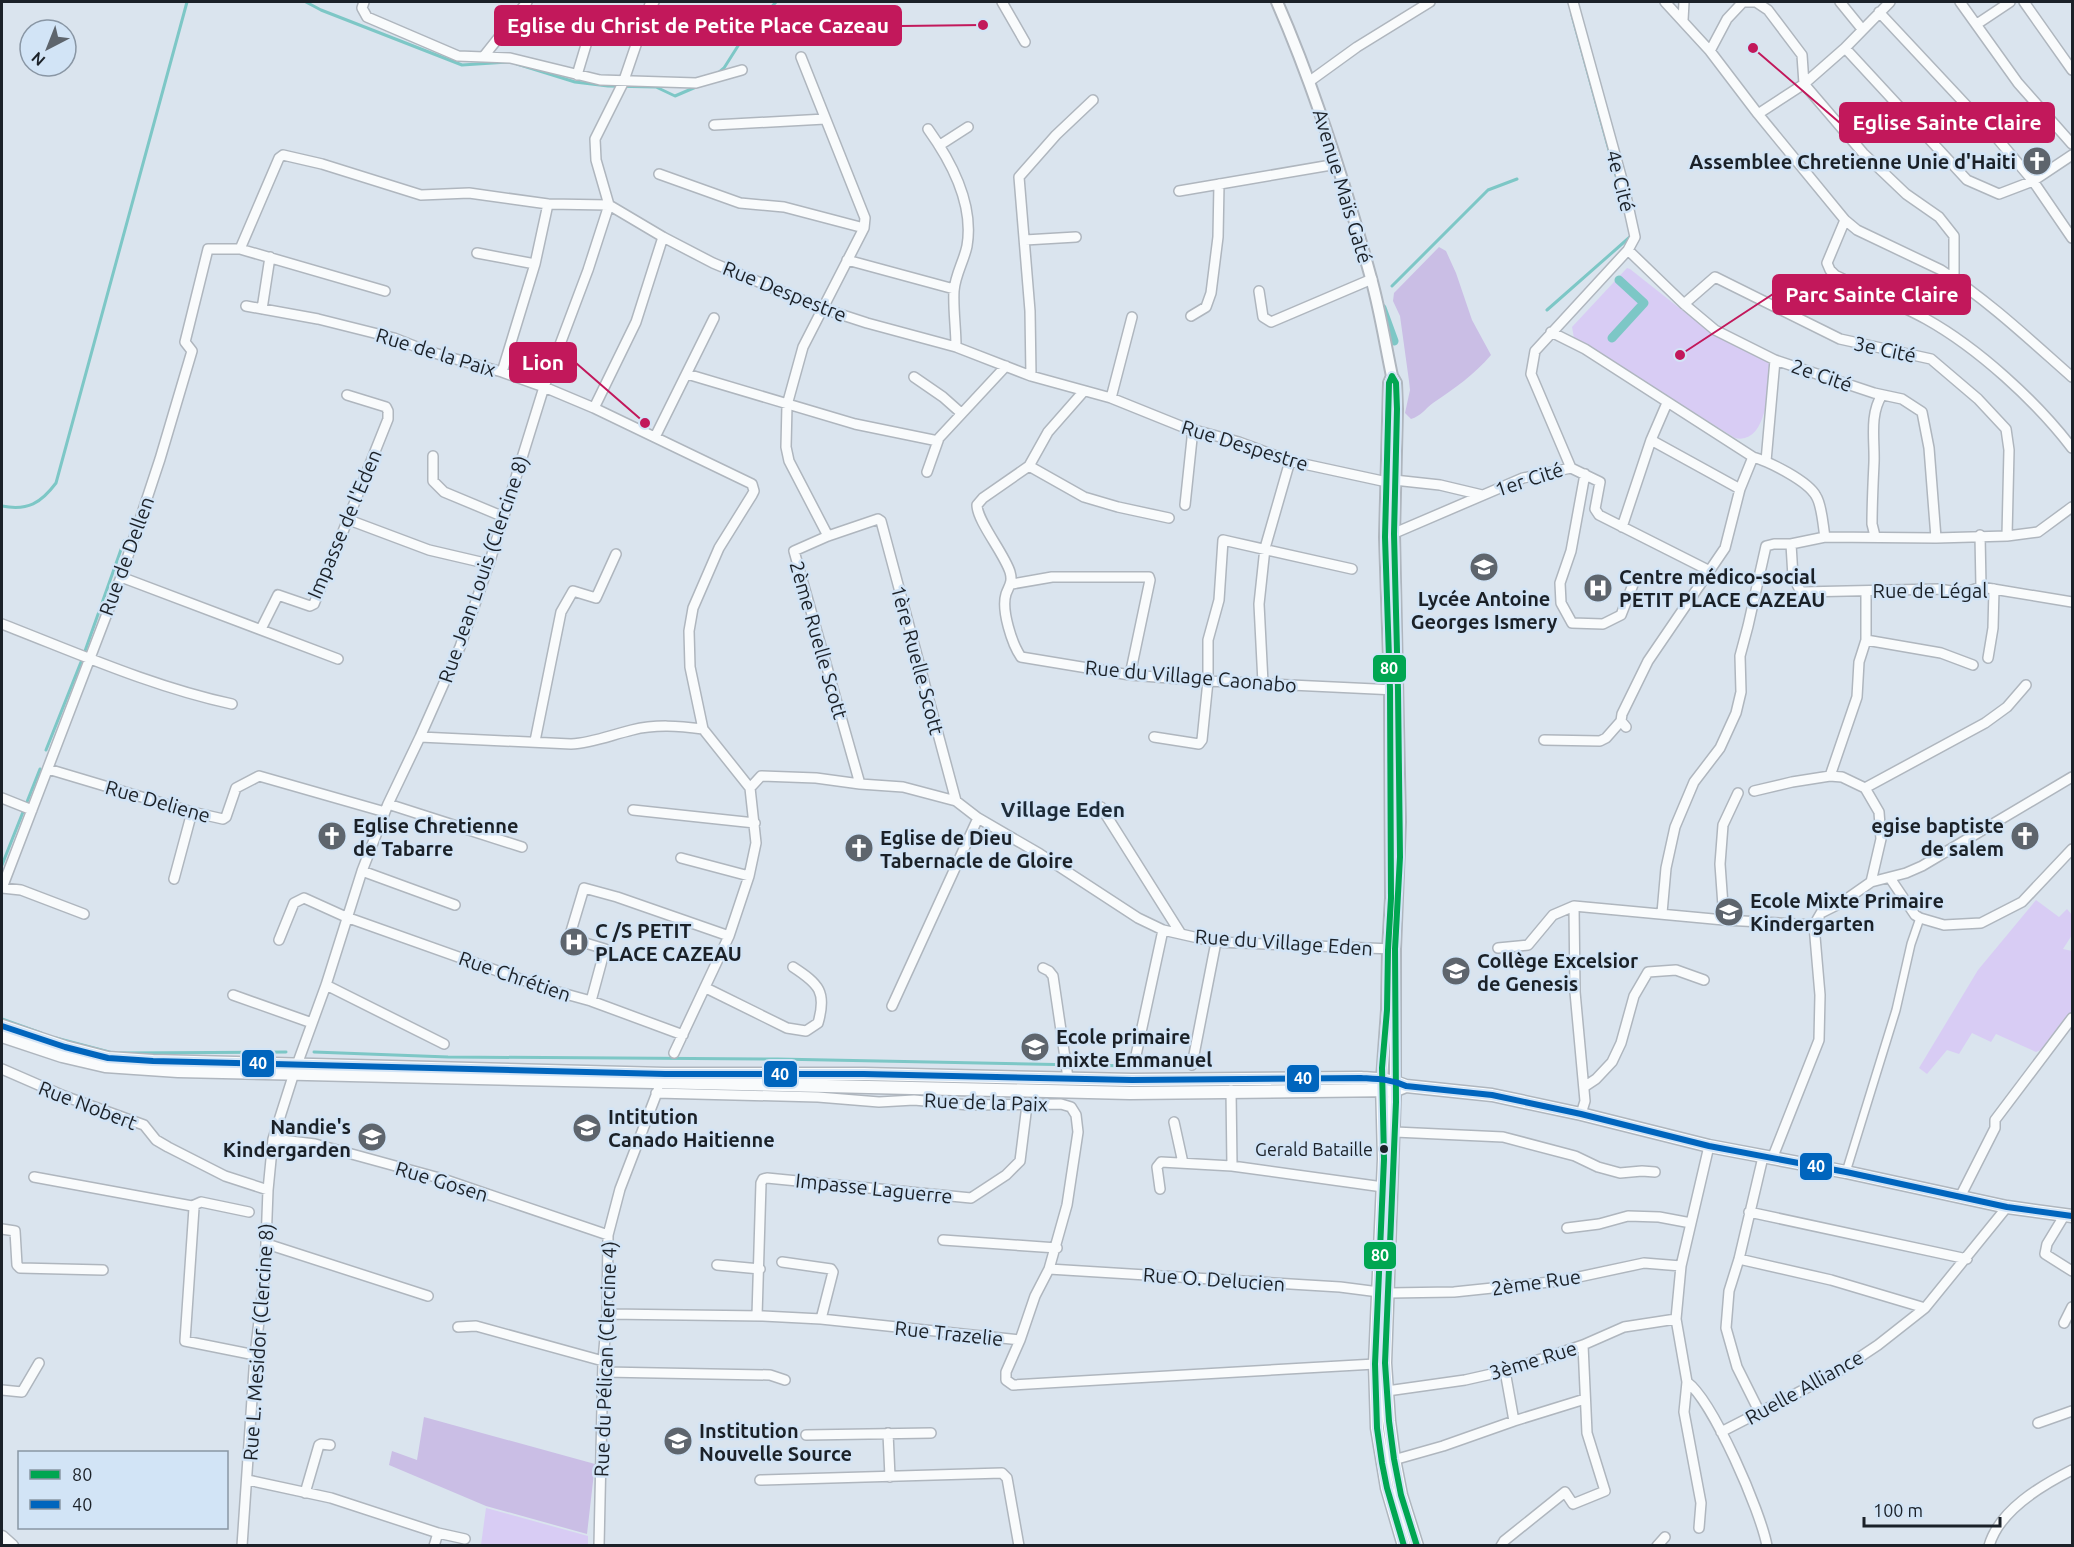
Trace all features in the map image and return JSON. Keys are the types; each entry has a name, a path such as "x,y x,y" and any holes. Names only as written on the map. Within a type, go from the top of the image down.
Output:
{"main road":[{"path":"2,1026 65,1047 108,1058 505,1080 860,1085 1130,1093 1392,1085 1492,1095 1581,1114 1709,1146 1846,1172 2007,1208 2068,1216"},
{"path":"2,1036 62,1056 105,1066 178,1071 295,1069"},
{"path":"661,1083 864,1074 1132,1080 1361,1077 1392,1085"},
{"name":"Avenue Maïs Gaté","path":"1392,1085 1395,1132 1384,1293 1375,1364 1377,1428 1388,1461 1408,1545"},
{"name":"Avenue Maïs Gaté","path":"1388,1461 1383,1187 1392,1085"},
{"path":"2,1537 12,1545"}],"street":[{"path":"484,56 526,2"},
{"path":"609,205 596,160 595,140 622,84 651,2"},
{"path":"1002,2 1024,42"},
{"name":"Avenue Maïs Gaté","path":"1277,2 1310,81 1337,164 1371,279 1392,376 1396,383 1397,409 1390,481 1389,535 1400,857 1391,949 1392,1085"},
{"path":"1408,2 1412,11"},
{"path":"1310,81 1357,47 1430,2"},
{"name":"4e Cité","path":"1573,2 1635,237 1628,250"},
{"path":"1665,2 1710,51 1758,114 1845,220 1857,230 1941,270 2000,313 2073,377"},
{"path":"1683,20 1684,2"},
{"path":"1710,51 1727,19 1743,2 1756,2 1768,10 1802,55 1804,84 1863,153 1906,194 1939,217 1954,236 1954,279"},
{"path":"1840,2 1862,29"},
{"path":"1758,114 1804,84 1845,48 1890,2"},
{"path":"1960,2 2018,83 2073,144"},
{"path":"1977,24 2010,2"},
{"path":"2024,2 2073,70"},
{"path":"363,5 367,17 453,54 467,57 517,59 622,84 696,83 742,70"},
{"path":"1880,12 1996,137 2033,181 2073,238"},
{"path":"577,75 589,35"},
{"path":"1845,48 1967,180 1999,194 2033,181 2073,155"},
{"path":"801,57 864,213 864,228 803,347 786,405 786,447 789,461 828,536"},
{"path":"1031,376 1025,240 1019,177 1056,135 1093,100"},
{"path":"714,125 825,119"},
{"path":"940,146 968,127"},
{"path":"928,129 940,146 955,176 968,215 967,245 954,289 956,346"},
{"name":"Rue Despestre","path":"240,249 279,158 283,155 322,164 421,195 469,194 549,204 609,205 663,237 712,262 821,308 867,323 956,346 1031,376 1111,398 1193,429 1239,442 1290,461 1390,481 1440,485 1482,495"},
{"path":"1179,191 1337,164"},
{"path":"659,174 740,203 784,207 864,228"},
{"path":"1191,316 1206,307 1211,293 1218,237 1219,184"},
{"path":"502,372 535,264 549,204"},
{"name":"Rue Jean Louis (Clercine 8)","path":"273,1139 362,871 386,808 460,647 489,564 544,387 588,270 609,205"},
{"name":"3e Cité","path":"1845,220 1827,263 1835,275 1927,320 1984,358 2054,425 2073,448"},
{"path":"594,408 636,322 663,237"},
{"path":"1025,240 1076,237"},
{"name":"Rue de Dellen","path":"2,888 121,577 160,459 192,351 185,342 208,249 240,249"},
{"path":"240,249 385,291"},
{"path":"1628,250 1551,332 1585,349 1753,457 1766,460 1807,486 1817,496 1823,538"},
{"name":"2e Cité","path":"1628,250 1684,304 1715,330 1775,360 1882,395 1902,399 1922,412 1929,448 1936,538"},
{"path":"477,254 535,264"},
{"path":"262,309 270,257"},
{"path":"847,260 954,289"},
{"name":"3e Cité","path":"1684,304 1715,277 1840,339 1931,359 1978,399 2006,429 2010,450 2007,536"},
{"path":"1259,291 1263,317 1271,322 1371,279"},
{"name":"Rue de la Paix","path":"246,306 318,319 394,338 427,351 502,372 594,408 750,482 754,488 752,495 719,548 693,608 689,631 690,666 703,729"},
{"path":"1111,398 1132,317"},
{"path":"655,437 714,318"},
{"name":"1er Cité","path":"1389,535 1523,478 1571,468 1531,374 1535,351 1551,332"},
{"path":"1766,460 1775,360"},
{"path":"927,472 938,441 1006,366"},
{"path":"687,374 855,424 938,441"},
{"path":"914,377 961,413"},
{"path":"1084,391 1048,432 1029,466 983,498 977,505 977,511 1011,573 1012,584 1052,577 1149,577 1130,675"},
{"name":"Impasse de l'Eden","path":"261,629 278,595 310,606 314,604 388,419 386,407 347,395"},
{"path":"1875,536 1872,525 1873,420 1876,403 1882,395"},
{"path":"1622,526 1651,440 1667,403"},
{"path":"1185,505 1193,429"},
{"path":"1651,440 1740,489"},
{"path":"433,456 433,481 438,487 444,492 504,517"},
{"path":"1544,740 1600,741 1624,724 1622,714 1648,661 1725,549 1740,489 1753,457"},
{"path":"1263,683 1259,604 1265,548 1290,461"},
{"path":"1029,466 1084,497 1169,518"},
{"path":"1571,468 1600,482 1596,513 1710,571"},
{"path":"1585,474 1571,551 1560,583 1561,603 1572,623 1603,624 1621,615 1634,582"},
{"path":"1662,914 1666,868 1675,827 1694,782 1720,748 1736,713 1741,692 1740,656 1766,546 1823,538 2007,536 2038,532 2073,507"},
{"name":"2ème Ruelle Scott","path":"860,784 794,551 828,536 880,519"},
{"name":"1ère Ruelle Scott","path":"880,519 956,801"},
{"path":"349,520 429,550 489,564"},
{"path":"1980,535 1981,587"},
{"path":"1154,737 1201,743 1208,681 1208,640 1219,600 1223,540 1352,569"},
{"name":"Rue de Légal","path":"1791,544 1793,577 1801,592 1939,590 1964,593 1981,587 2073,602"},
{"path":"536,741 561,612 573,591 596,598 616,554"},
{"path":"121,577 338,659"},
{"name":"Rue du Village Caonabo","path":"1012,584 1006,593 1004,605 1013,646 1021,657 1130,675 1394,690"},
{"path":"1988,658 1993,628 1994,590"},
{"path":"1830,776 1857,697 1859,662 1866,640 1866,591"},
{"path":"2,624 197,696 232,704"},
{"path":"1866,640 1941,653 1973,665"},
{"path":"1865,788 1984,723 2007,707 2026,685"},
{"path":"420,737 584,743 634,729 671,725 703,729 750,788 756,843 749,876 729,936 674,1053"},
{"name":"Rue Deliene","path":"48,769 192,812 224,819 236,788 259,776 386,808"},
{"name":"Rue du Village Eden","path":"750,788 761,776 816,778 903,787 956,801 978,818 1040,854 1138,918 1163,930 1216,942 1391,949"},
{"path":"1754,791 1830,776 1842,777 1865,788 1879,812 1881,839 1871,882"},
{"path":"1759,1411 1737,1367 1726,1328 1729,1291 1739,1259 1749,1212 1768,1158 1819,1040 1820,995 1814,925 1821,913 1871,882 1890,878 1922,866 2073,777"},
{"path":"1724,920 1720,864 1723,825 1738,793"},
{"path":"2,798 32,810"},
{"path":"1101,807 1181,934"},
{"path":"386,808 522,847"},
{"path":"633,810 755,823"},
{"path":"174,879 192,812"},
{"path":"892,1006 978,818"},
{"path":"1890,878 1915,915 1920,918 1944,925 1981,923 2022,902 2073,849"},
{"path":"681,858 749,876"},
{"path":"362,871 455,905"},
{"path":"2,888 21,890 84,914"},
{"path":"591,1001 605,949 569,938 584,888 617,897 729,936"},
{"name":"Rue Chrétien","path":"279,940 294,903 304,898 346,918 551,990 591,1001 683,1035"},
{"path":"1574,906 1575,992 1585,1101 1581,1114"},
{"path":"1498,948 1528,945 1553,915 1574,906 1724,920 1814,925"},
{"path":"1846,1172 1896,1010 1911,944 1920,918"},
{"path":"1135,1060 1163,930"},
{"path":"1192,1065 1216,942"},
{"path":"706,988 787,1029 806,1030 818,1023 822,1009 821,991 811,978 793,967"},
{"path":"1043,968 1053,976 1068,1078"},
{"path":"1584,1087 1596,1079 1612,1062 1621,1043 1634,996 1648,972 1676,970 1704,980"},
{"path":"326,985 444,1044"},
{"path":"233,995 312,1023"},
{"path":"1960,1197 1995,1128 1995,1120 2073,1018"},
{"name":"Rue Nobert","path":"2,1069 55,1092 144,1125 156,1140 168,1147 225,1176 268,1190"},
{"name":"Rue de la Paix","path":"661,1083 879,1102 914,1100 969,1105 1061,1104 1071,1107 1076,1115 1078,1132 1067,1205 1057,1248 1035,1296 1020,1340"},
{"name":"Rue du Pélican (Clercine 4)","path":"599,1545 608,1235 620,1189 661,1083"},
{"path":"1231,1090 1232,1166"},
{"name":"Impasse Laguerre","path":"760,1269 763,1179 971,1198 1006,1175 1020,1161 1027,1105"},
{"path":"1174,1122 1183,1163"},
{"path":"1395,1132 1503,1137 1575,1156 1598,1167 1620,1173 1655,1172"},
{"name":"Rue L. Mesidor (Clercine 8)","path":"242,1545 255,1355 267,1244 268,1190 273,1139"},
{"name":"Rue Gosen","path":"273,1139 315,1144 443,1179 608,1235"},
{"path":"1699,1528 1701,1503 1684,1412 1687,1382 1676,1319 1681,1266 1709,1146"},
{"path":"1160,1189 1157,1167 1161,1162 1232,1166 1383,1187"},
{"path":"34,1177 192,1206 201,1202 249,1212"},
{"path":"192,1206 194,1208 185,1341 255,1355"},
{"name":"Ruelle Alliance","path":"1721,1432 1836,1373 1878,1345 1925,1308 2007,1208"},
{"path":"1749,1212 1966,1259"},
{"path":"1567,1228 1599,1224 1628,1216 1659,1217 1691,1223"},
{"path":"2068,1216 2047,1244 2045,1254 2073,1271"},
{"path":"2,1229 15,1231 17,1265 20,1268 103,1270"},
{"path":"943,1240 1057,1248"},
{"path":"267,1244 428,1296"},
{"path":"1739,1259 1831,1280 1925,1308"},
{"path":"782,1262 831,1269 833,1272 821,1319"},
{"name":"2ème Rue","path":"1384,1293 1454,1292 1560,1281 1644,1263 1681,1266"},
{"path":"717,1265 760,1269 757,1316"},
{"name":"Rue O. Delucien","path":"1049,1269 1340,1287 1384,1293"},
{"path":"2064,1323 2073,1307"},
{"name":"Rue Trazelie","path":"607,1314 821,1319 1020,1340 1006,1372 1006,1380 1013,1385 1375,1364"},
{"name":"3ème Rue","path":"1387,1391 1465,1380 1505,1371 1583,1345 1624,1327 1676,1319"},
{"path":"458,1327 476,1326 603,1361"},
{"path":"1501,1545 1565,1492 1573,1504 1605,1491 1587,1433 1583,1345"},
{"path":"2,1390 21,1392 39,1363"},
{"path":"1505,1371 1514,1421"},
{"path":"604,1372 770,1375 785,1380"},
{"path":"1687,1382 1696,1388 1721,1432 1742,1475 1765,1532 1767,1545"},
{"path":"1388,1461 1443,1446 1585,1399"},
{"path":"2038,1423 2073,1411"},
{"path":"888,1433 890,1477"},
{"path":"806,1435 932,1433"},
{"path":"305,1493 319,1445 330,1445"},
{"path":"1989,1545 2003,1519 2023,1501 2051,1481 2073,1470"},
{"path":"760,1480 1002,1473 1007,1478 1019,1545"},
{"path":"248,1480 331,1498 438,1533 465,1539"},
{"path":"434,1545 438,1533"},
{"path":"1657,1545 1665,1537"}],"shaded area":[{"path":"1439,247 1446,251 1472,320 1491,355 1464,381 1411,419 1405,413 1410,390 1400,316 1393,301 1394,293"},
{"path":"1627,268 1711,333 1769,361 1765,410 1761,423 1746,438 1735,438 1574,338 1572,327"},
{"path":"2036,900 2059,917 2067,909 2072,915 2072,935 2063,949 2072,951 2072,1011 2043,1049 2036,1052 1996,1034 1991,1042 1972,1033 1959,1054 1947,1050 1927,1074 1919,1068 1978,970"},
{"path":"424,1417 595,1464 587,1534 486,1506 389,1465 392,1451 417,1460"},
{"path":"486,1508 588,1536 588,1545 481,1545"}],"waterway":[{"path":"2,506 19,507 33,504 45,496 56,483 187,2"},
{"path":"306,2 321,10 462,65 508,62"},
{"path":"717,74 724,68 743,38 776,2"},
{"path":"1572,15 1623,201"},
{"path":"517,64 575,82 608,86 656,87 675,96 696,87"},
{"path":"1392,286 1488,190 1517,179"},
{"path":"1547,310 1631,236"},
{"path":"1612,338 1644,303 1619,280"},
{"path":"1382,308 1394,341"},
{"path":"85,651 124,541"},
{"path":"46,750 81,662"},
{"path":"2,865 40,769"},
{"path":"2,1019 41,1033"},
{"path":"56,1038 113,1053"},
{"path":"120,1053 286,1052"},
{"path":"314,1052 448,1057 777,1059 1132,1066"}],"transit line":[{"name":"80","path":"1404,1546 1382,1463 1377,1428 1375,1364 1384,1159 1382,1068 1387,1010 1391,898 1390,689 1385,537 1389,383 1392,376 1396,383 1397,409 1394,534 1400,857 1395,949 1396,1102 1385,1363 1394,1459 1401,1495 1417,1546"},
{"name":"40","path":"2,1026 65,1047 108,1058 153,1061 665,1074 864,1074 1132,1080 1378,1079 1406,1086 1492,1095 1581,1114 1709,1146 1846,1172 2007,1207 2072,1216"}],"place":[{"name":"Eglise du Christ de Petite Place Cazeau","path":"983,25"},
{"name":"Eglise Sainte Claire","path":"1753,48"},
{"name":"Assemblee Chretienne Unie d'Haiti","path":"2037,161"},
{"name":"Parc Sainte Claire","path":"1680,355"},
{"name":"Lion","path":"645,423"},
{"name":"Lycée Antoine Georges Ismery","path":"1484,567"},
{"name":"Centre médico-social PETIT PLACE CAZEAU","path":"1598,588"},
{"name":"Eglise Chretienne de Tabarre","path":"332,836"},
{"name":"egise baptiste de salem","path":"2025,836"},
{"name":"Eglise de Dieu Tabernacle de Gloire","path":"859,848"},
{"name":"Ecole Mixte Primaire Kindergarten","path":"1729,912"},
{"name":"C /S PETIT PLACE CAZEAU","path":"574,942"},
{"name":"Collège Excelsior de Genesis","path":"1456,971"},
{"name":"Ecole primaire mixte Emmanuel","path":"1035,1047"},
{"name":"Intitution Canado Haitienne","path":"587,1128"},
{"name":"Nandie's Kindergarden","path":"372,1137"},
{"name":"Gerald Bataille","path":"1384,1149"},
{"name":"Institution Nouvelle Source","path":"678,1441"}],"district":[{"name":"Village Eden","path":"1063,809"}]}
